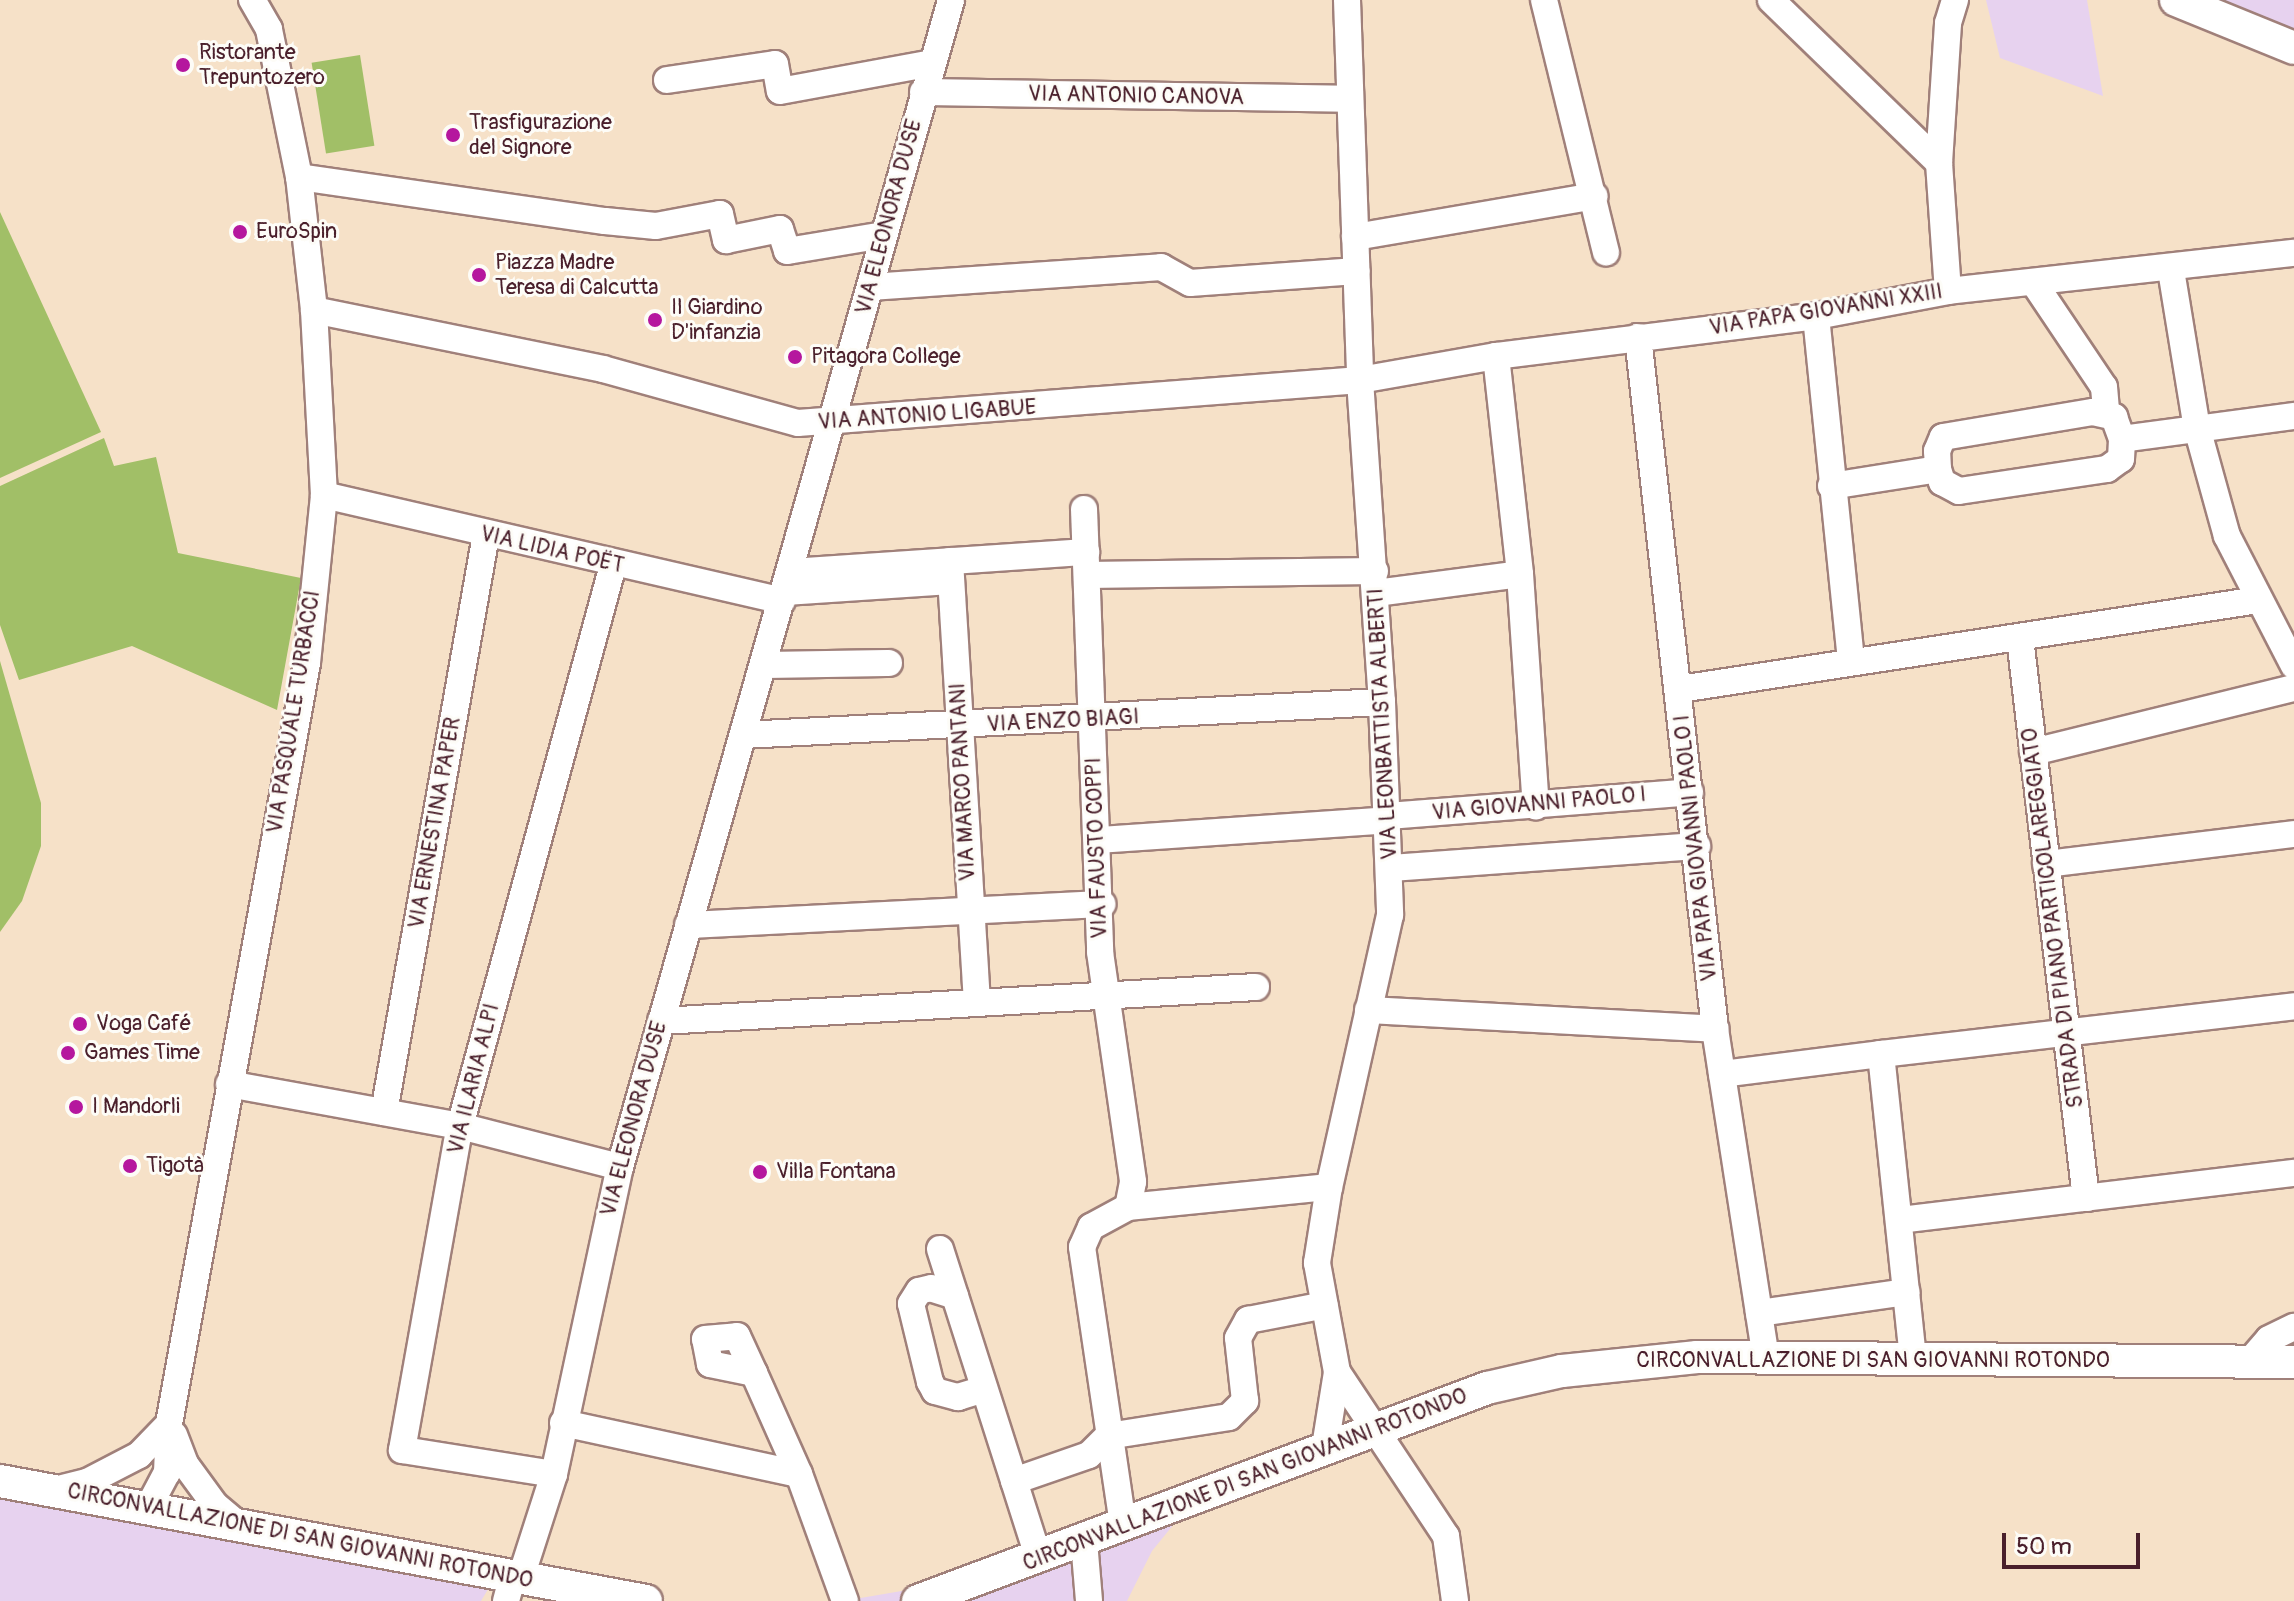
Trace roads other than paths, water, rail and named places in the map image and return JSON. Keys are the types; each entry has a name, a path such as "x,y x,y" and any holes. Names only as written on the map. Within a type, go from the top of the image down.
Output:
{"main road":[{"path":"2176,0 2294,48"},
{"name":"CIRCONVALLAZIONE DI SAN GIOVANNI ROTONDO","path":"918,1601 1039,1559 1325,1447 1487,1388 1562,1371 1643,1360 1766,1357 2294,1362"},
{"name":"CIRCONVALLAZIONE DI SAN GIOVANNI ROTONDO","path":"0,1481 239,1525 513,1585 646,1601"}],"street":[{"name":"VIA PASQUALE TURBACCI","path":"148,1508 148,1469 169,1424 307,663 324,495 314,310 299,177 269,29 252,0"},
{"name":"VIA ELEONORA DUSE","path":"513,1585 554,1474 620,1167 951,0"},
{"name":"VIA LEONBATTISTA ALBERTI","path":"1347,0 1360,380 1375,582 1390,868 1388,927 1329,1187 1317,1263 1337,1372 1446,1536 1455,1601"},
{"path":"1544,0 1595,196 1606,252"},
{"path":"1771,0 1939,163"},
{"path":"1948,291 1939,163 1948,23 1955,0"},
{"path":"667,80 775,64 780,91 932,63"},
{"name":"VIA ANTONIO CANOVA","path":"923,92 1349,99"},
{"path":"299,177 656,226 720,214 726,240 780,229 787,251 884,235"},
{"path":"1355,237 1595,196"},
{"name":"VIA PAPA GIOVANNI XXIII","path":"1360,380 1496,356 1816,316 1948,291 2171,270 2294,253"},
{"path":"870,287 1161,267 1190,283 1357,271"},
{"path":"2171,270 2197,428 2227,536 2294,666"},
{"path":"2034,283 2104,387 2106,412"},
{"name":"VIA ANTONIO LIGABUE","path":"314,310 362,324 603,369 798,423 834,418 1071,406 1360,380"},
{"path":"1816,316 1851,662"},
{"name":"VIA PAPA GIOVANNI PAOLO I","path":"1638,337 1680,689 1715,1029 1766,1357"},
{"path":"1496,356 1520,574 1536,806"},
{"path":"2106,412 2114,417 2122,439 2121,459 2107,469 1959,491 1948,488 1938,469 1938,442 1951,434 2106,412"},
{"path":"2122,439 2294,416"},
{"path":"1831,486 1938,469"},
{"name":"VIA LIDIA POËT","path":"324,495 613,565 786,588 951,571 1086,564 1375,582 1520,574"},
{"name":"VIA FAUSTO COPPI","path":"1084,509 1104,995 1133,1182 1128,1207"},
{"name":"VIA ERNESTINA PAPER","path":"384,1112 486,535"},
{"name":"VIA ILARIA ALPI","path":"554,1474 402,1450 460,1126 613,565"},
{"name":"VIA MARCO PANTANI","path":"951,571 977,1002"},
{"path":"1680,689 2258,600"},
{"name":"STRADA DI PIANO PARTICOLAREGGIATO","path":"2020,638 2086,1198"},
{"path":"764,665 889,663"},
{"path":"2033,752 2294,688"},
{"name":"VIA ENZO BIAGI","path":"743,735 959,727 1382,702"},
{"name":"VIA GIOVANNI PAOLO I","path":"1099,840 1690,792"},
{"path":"2046,864 2294,834"},
{"path":"1390,868 1697,846"},
{"path":"688,925 1102,904"},
{"path":"661,1021 1256,987"},
{"path":"1722,1074 2294,1006"},
{"path":"1368,1010 1715,1029"},
{"path":"1881,1054 1913,1358"},
{"path":"229,1084 460,1126 620,1167"},
{"path":"1899,1220 2294,1173"},
{"path":"1123,1526 1082,1247 1091,1227 1128,1207 1329,1187"},
{"path":"940,1249 1039,1559"},
{"path":"955,1296 931,1288 919,1291 911,1304 930,1382 935,1391 958,1397 984,1389"},
{"path":"1759,1313 1907,1292"},
{"path":"1014,1481 1089,1455 1108,1436 1229,1417 1245,1401 1238,1338 1248,1320 1325,1305"},
{"path":"2249,1362 2269,1339 2294,1327"},
{"path":"1325,1447 1337,1372"},
{"path":"754,1373 799,1474 845,1601"},
{"path":"563,1423 799,1474"},
{"path":"52,1490 87,1482 139,1455 169,1424 185,1464 215,1505 239,1525"},
{"path":"1084,1541 1089,1601"}],"place":[{"name":"Ristorante Trepuntozero","path":"183,65"},
{"name":"Trasfigurazione del Signore","path":"453,135"},
{"name":"EuroSpin","path":"240,232"},
{"name":"Piazza Madre Teresa di Calcutta","path":"479,275"},
{"name":"Il Giardino D'infanzia","path":"655,320"},
{"name":"Pitagora College","path":"795,357"},
{"name":"Voga Café","path":"80,1024"},
{"name":"Games Time","path":"68,1053"},
{"name":"I Mandorli","path":"76,1107"},
{"name":"Tigotà","path":"130,1166"},
{"name":"Villa Fontana","path":"760,1172"}]}
